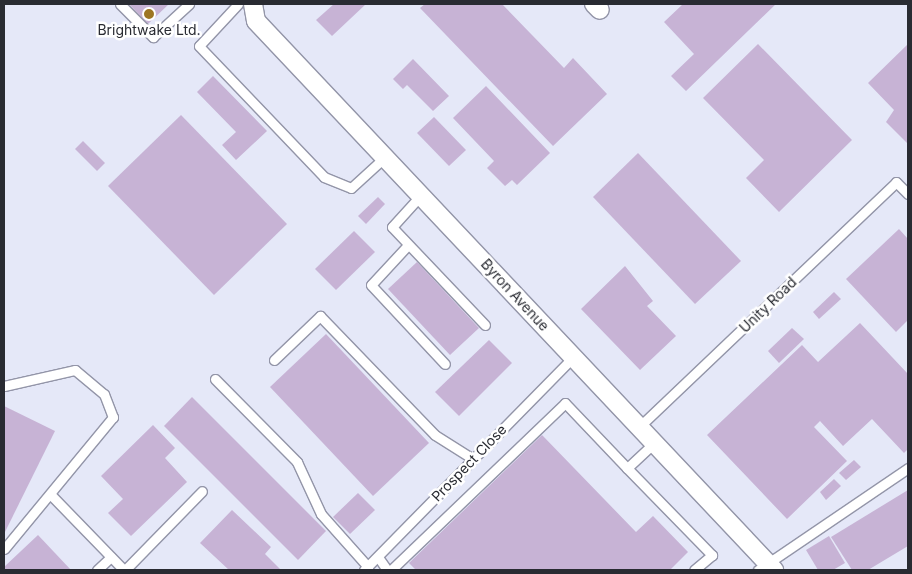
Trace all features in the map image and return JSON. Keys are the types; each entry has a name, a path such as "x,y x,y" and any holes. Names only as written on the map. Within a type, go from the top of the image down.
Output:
{"street":[{"name":"Byron Avenue","path":"255,12 384,157 654,442 766,568"}],"lane":[{"path":"120,4 153,37 189,4"},
{"path":"238,4 199,46 317,170 351,188 384,157"},
{"name":"Unity Road","path":"639,427 896,182 908,194"},
{"path":"421,195 392,227 485,325"},
{"path":"408,245 371,285 445,364"},
{"path":"274,360 320,316 435,435 473,459"},
{"name":"Prospect Close","path":"366,568 573,357"},
{"path":"4,386 75,370 104,394 114,417 51,495 4,549"},
{"path":"214,379 298,462 321,514 366,568"},
{"path":"391,570 565,403 712,555 694,570"},
{"path":"627,468 654,442"},
{"path":"766,568 908,468"},
{"path":"51,495 124,570 202,491"},
{"path":"97,570 111,557"},
{"path":"378,557 388,570"}],"shaded area":[{"path":"4,4 908,4 908,570 4,570"}],"building":[{"name":"Brightwake Ltd.","path":"129,4 169,4 148,24"},
{"path":"334,4 366,4 332,36 316,20"},
{"path":"425,4 502,4 564,68 573,58 607,94 553,146 420,8"},
{"path":"683,4 776,4 686,91 671,76 694,54 664,22"},
{"path":"758,44 852,140 779,212 746,178 764,160 703,98"},
{"path":"908,44 908,144 886,122 894,110 868,83"},
{"path":"413,59 449,96 433,111 407,85 403,89 393,79"},
{"path":"213,76 267,131 236,160 222,145 236,132 197,92"},
{"path":"486,86 550,153 517,185 512,180 505,186 487,168 494,161 453,118"},
{"path":"181,115 287,224 214,295 108,186"},
{"path":"434,117 466,150 449,166 417,133"},
{"path":"83,141 105,163 97,171 75,149"},
{"path":"638,153 741,261 695,304 593,197"},
{"path":"378,197 385,204 366,224 358,216"},
{"path":"899,229 908,239 908,320 896,332 846,279"},
{"path":"354,231 375,252 336,290 315,269"},
{"path":"417,262 479,328 450,355 388,289"},
{"path":"625,266 653,301 647,306 676,336 640,370 581,309"},
{"path":"834,292 841,299 819,319 813,312"},
{"path":"860,323 908,374 908,449 904,453 872,419 843,446 820,421 814,427 847,461 787,519 707,435 802,345 818,362"},
{"path":"792,328 804,339 779,363 768,351"},
{"path":"326,334 429,443 373,496 270,387"},
{"path":"489,340 512,363 459,416 435,392"},
{"path":"192,397 326,531 298,560 164,426"},
{"path":"4,406 55,431 4,534"},
{"path":"153,425 175,448 165,458 187,482 131,536 108,513 123,499 101,476"},
{"path":"542,435 636,532 653,516 688,552 670,570 416,570 409,563"},
{"path":"854,460 861,467 846,480 839,473"},
{"path":"834,479 841,486 826,500 820,492"},
{"path":"908,490 908,546 868,570 852,570 831,537"},
{"path":"358,493 375,510 350,534 333,517"},
{"path":"232,510 271,547 265,554 281,570 229,570 200,543"},
{"path":"38,535 71,570 4,570 4,567"},
{"path":"829,536 845,563 833,570 818,570 806,550"}],"place":[{"name":"Brightwake Ltd.","path":"149,14"}]}
